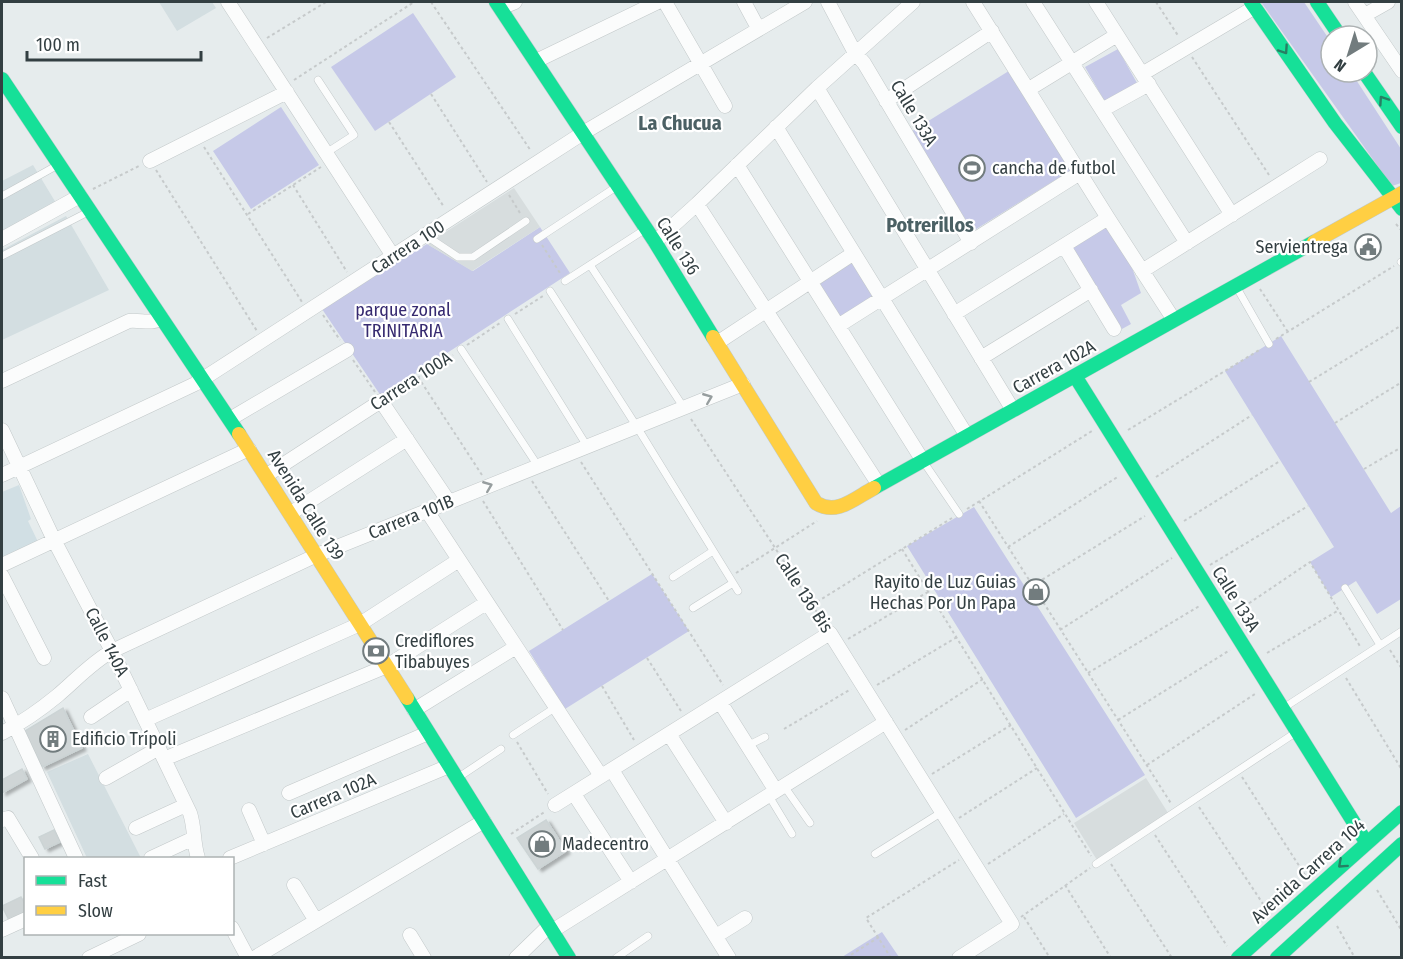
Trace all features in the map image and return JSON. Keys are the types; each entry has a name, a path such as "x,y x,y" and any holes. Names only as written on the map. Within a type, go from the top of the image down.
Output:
{"street":[{"path":"228,2 393,256"},
{"path":"499,5 515,2"},
{"path":"536,61 658,2"},
{"path":"665,2 725,106"},
{"path":"744,2 758,28"},
{"name":"Carrera 100","path":"2,475 203,380 583,133 805,2"},
{"name":"Calle 133A","path":"828,2 855,53 864,63 971,243"},
{"path":"655,242 817,88 914,2"},
{"path":"974,2 1174,320"},
{"path":"1033,2 1187,243"},
{"path":"1096,2 1232,215"},
{"path":"1317,2 1332,24"},
{"path":"1355,2 1399,62"},
{"path":"1365,15 1388,2"},
{"path":"1102,110 1186,48 1253,4 1341,132 1399,200"},
{"name":"Calle 136","path":"499,5 655,242 816,503 826,509"},
{"path":"886,101 992,31"},
{"path":"1029,89 1117,35"},
{"name":"Avenida Calle 139","path":"2,79 7,100 59,165 267,475 569,957"},
{"path":"1372,84 1401,127"},
{"path":"817,88 1013,410"},
{"path":"150,161 285,90"},
{"path":"776,127 967,436"},
{"path":"1142,271 1320,159"},
{"path":"737,165 922,460"},
{"path":"838,326 1080,173"},
{"path":"2,239 80,196"},
{"name":"Carrera 102A","path":"826,509 838,508 1252,276 1399,200"},
{"path":"697,204 879,485"},
{"path":"954,314 1108,218"},
{"path":"1064,246 1114,329"},
{"path":"717,343 854,254"},
{"path":"981,358 1091,290"},
{"path":"2,381 129,321 140,320 154,323 162,319"},
{"path":"230,419 347,350"},
{"name":"Calle 133A","path":"1075,375 1366,842"},
{"name":"Carrera 101B","path":"2,733 57,696 97,659 112,651 317,555 743,384"},
{"path":"381,401 449,502"},
{"name":"Carrera 100A","path":"267,475 381,401"},
{"name":"Calle 140A","path":"2,430 186,805 193,822 198,857"},
{"path":"291,513 407,439"},
{"path":"2,565 249,449"},
{"path":"428,511 556,707 668,859 729,957"},
{"path":"145,720 360,624 459,560"},
{"path":"2,576 44,658"},
{"path":"106,778 161,754 387,666 486,603"},
{"path":"555,805 725,699 834,639"},
{"name":"Calle 136 Bis","path":"834,639 1012,924"},
{"path":"414,710 516,646"},
{"path":"91,717 131,690"},
{"path":"2,698 76,857"},
{"path":"725,699 747,746 776,791"},
{"path":"516,957 551,928 631,882 886,722"},
{"path":"289,793 428,733"},
{"path":"669,734 726,823"},
{"name":"Carrera 102A","path":"232,857 453,772"},
{"path":"573,794 631,882"},
{"path":"136,828 186,805"},
{"path":"249,810 264,844"},
{"name":"Avenida Carrera 104","path":"1234,953 1401,812"},
{"path":"5,819 31,857"},
{"path":"254,957 484,821"},
{"path":"154,857 194,838"},
{"path":"1277,957 1401,844"},
{"path":"294,885 316,921"},
{"path":"716,936 745,918"},
{"path":"2,930 24,920"},
{"path":"959,957 1012,924"},
{"path":"234,932 248,957"},
{"path":"89,957 135,935"},
{"path":"410,935 424,957"}],"lane":[{"path":"318,80 354,135 329,157"},
{"path":"2,196 59,165"},
{"path":"537,239 618,186"},
{"path":"2,256 90,211"},
{"path":"425,236 458,257 473,256 526,221"},
{"path":"565,281 646,229"},
{"path":"590,265 684,408"},
{"path":"1236,286 1269,344"},
{"path":"550,291 738,591"},
{"path":"508,319 581,449"},
{"path":"461,349 532,469"},
{"path":"922,460 959,514"},
{"path":"673,577 714,551"},
{"path":"693,608 731,580"},
{"path":"1345,588 1382,644"},
{"path":"1283,709 1401,631"},
{"path":"513,735 556,707"},
{"path":"1096,864 1298,732"},
{"path":"747,746 765,737"},
{"path":"453,772 501,748"},
{"path":"776,791 810,823"},
{"path":"776,791 792,834"},
{"path":"875,854 942,812"},
{"path":"616,957 648,936"}],"path":[{"path":"256,45 326,2"},
{"path":"285,90 414,2"},
{"path":"431,2 538,162"},
{"path":"1156,2 1276,187"},
{"path":"431,94 493,191"},
{"path":"389,122 451,219"},
{"path":"197,137 308,311"},
{"path":"247,214 293,185 329,157"},
{"path":"80,196 150,161 263,340"},
{"path":"293,185 353,282"},
{"path":"1114,439 1401,263"},
{"path":"1252,276 1288,332"},
{"name":"Carrera 100A","path":"381,401 550,291"},
{"path":"1309,382 1401,325"},
{"path":"418,377 563,630"},
{"path":"1335,423 1401,382"},
{"name":"Calle 136 Bis","path":"684,408 834,639"},
{"path":"1143,485 1252,415"},
{"path":"812,605 1105,423"},
{"path":"1364,469 1401,447"},
{"path":"581,449 725,699"},
{"path":"1171,529 1280,461"},
{"path":"1008,547 1132,467"},
{"path":"532,469 609,601"},
{"path":"979,501 1176,812"},
{"path":"1198,572 1308,506"},
{"path":"1032,586 1157,508"},
{"path":"731,580 774,547 817,521 826,509"},
{"path":"902,549 1096,864 1012,924"},
{"path":"1060,630 1184,550"},
{"path":"1227,618 1310,562 1365,655"},
{"path":"834,639 929,591"},
{"path":"1088,673 1213,597"},
{"path":"1253,661 1339,610"},
{"path":"784,729 957,637"},
{"path":"1118,720 1242,643"},
{"path":"1382,644 1401,669"},
{"path":"647,658 688,722"},
{"path":"1342,670 1401,770"},
{"path":"895,736 983,679"},
{"path":"1147,765 1268,685"},
{"path":"602,686 641,751"},
{"path":"922,780 1011,725"},
{"path":"509,836 555,805 513,735"},
{"path":"949,824 1038,768"},
{"path":"1238,771 1307,878"},
{"path":"1194,800 1268,913"},
{"path":"978,870 1065,814"},
{"path":"1150,829 1234,953"},
{"path":"891,957 866,918 968,854"},
{"path":"1107,857 1172,957"},
{"path":"1065,885 1111,957"},
{"path":"1376,888 1401,931"},
{"path":"1023,916 1050,957"},
{"path":"1335,924 1355,957"},
{"path":"846,957 879,937"}],"shaded area":[{"path":"159,2 212,2 216,8 177,31"},
{"path":"33,165 56,203 2,232 2,181"},
{"path":"514,188 540,227 472,271 427,244"},
{"path":"66,216 109,290 2,340 2,250"},
{"path":"19,485 31,519 28,521 39,544 2,560 2,492"},
{"path":"88,754 140,857 87,857 47,772"},
{"path":"1146,778 1170,816 1097,860 1074,823"}],"green space":[{"path":"1261,2 1304,2 1319,24 1319,83"},
{"path":"413,13 456,77 375,131 331,67"},
{"path":"1118,49 1137,83 1105,102 1085,67"},
{"path":"1012,69 1073,169 973,231 909,133"},
{"path":"1319,84 1359,84 1401,149 1401,183 1392,186"},
{"path":"281,107 319,165 251,209 213,151"},
{"path":"1106,226 1130,262 1141,293 1121,305 1131,324 1122,329 1072,247"},
{"name":"parque zonal TRINITARIA","path":"540,227 570,273 381,396 322,309 427,244 473,271"},
{"path":"853,262 874,297 839,320 819,283"},
{"path":"1281,336 1391,513 1401,506 1401,599 1377,614 1356,581 1331,597 1310,562 1334,547 1225,371"},
{"path":"974,507 1145,775 1076,818 907,546"},
{"path":"652,574 689,631 565,709 529,651"},
{"path":"882,932 899,957 842,957"}],"building":[{"name":"Edificio Trípoli","path":"63,708 82,748 42,767 25,731"},
{"path":"22,769 27,779 2,793 2,780"},
{"name":"Madecentro","path":"546,820 566,851 538,869 517,838"},
{"path":"54,830 60,842 45,849 39,837"},
{"path":"21,897 24,902 24,913 9,920 2,906"}],"traffic: fast":[{"path":"496,2 655,242 713,337"},
{"path":"1251,2 1335,123 1402,209"},
{"path":"1317,2 1332,24"},
{"path":"2,79 239,434"},
{"path":"1372,84 1402,127"},
{"path":"874,488 1314,242"},
{"path":"1075,376 1366,842"},
{"path":"407,698 569,958"},
{"path":"1238,958 1402,812"},
{"path":"1277,958 1402,844"}],"traffic: slow":[{"path":"1314,242 1402,193"},
{"path":"713,337 816,503 831,508 839,507 874,488"},
{"path":"239,434 407,698"}],"place":[{"name":"cancha de futbol","path":"972,168"},
{"name":"Servientrega","path":"1368,247"},
{"name":"Rayito de Luz Guias Hechas Por Un Papa","path":"1036,592"},
{"name":"Crediflores Tibabuyes","path":"376,651"},
{"name":"Edificio Trípoli","path":"53,739"},
{"name":"Madecentro","path":"542,844"}],"district":[{"name":"La Chucua","path":"680,123"},
{"name":"Potrerillos","path":"930,225"}]}
